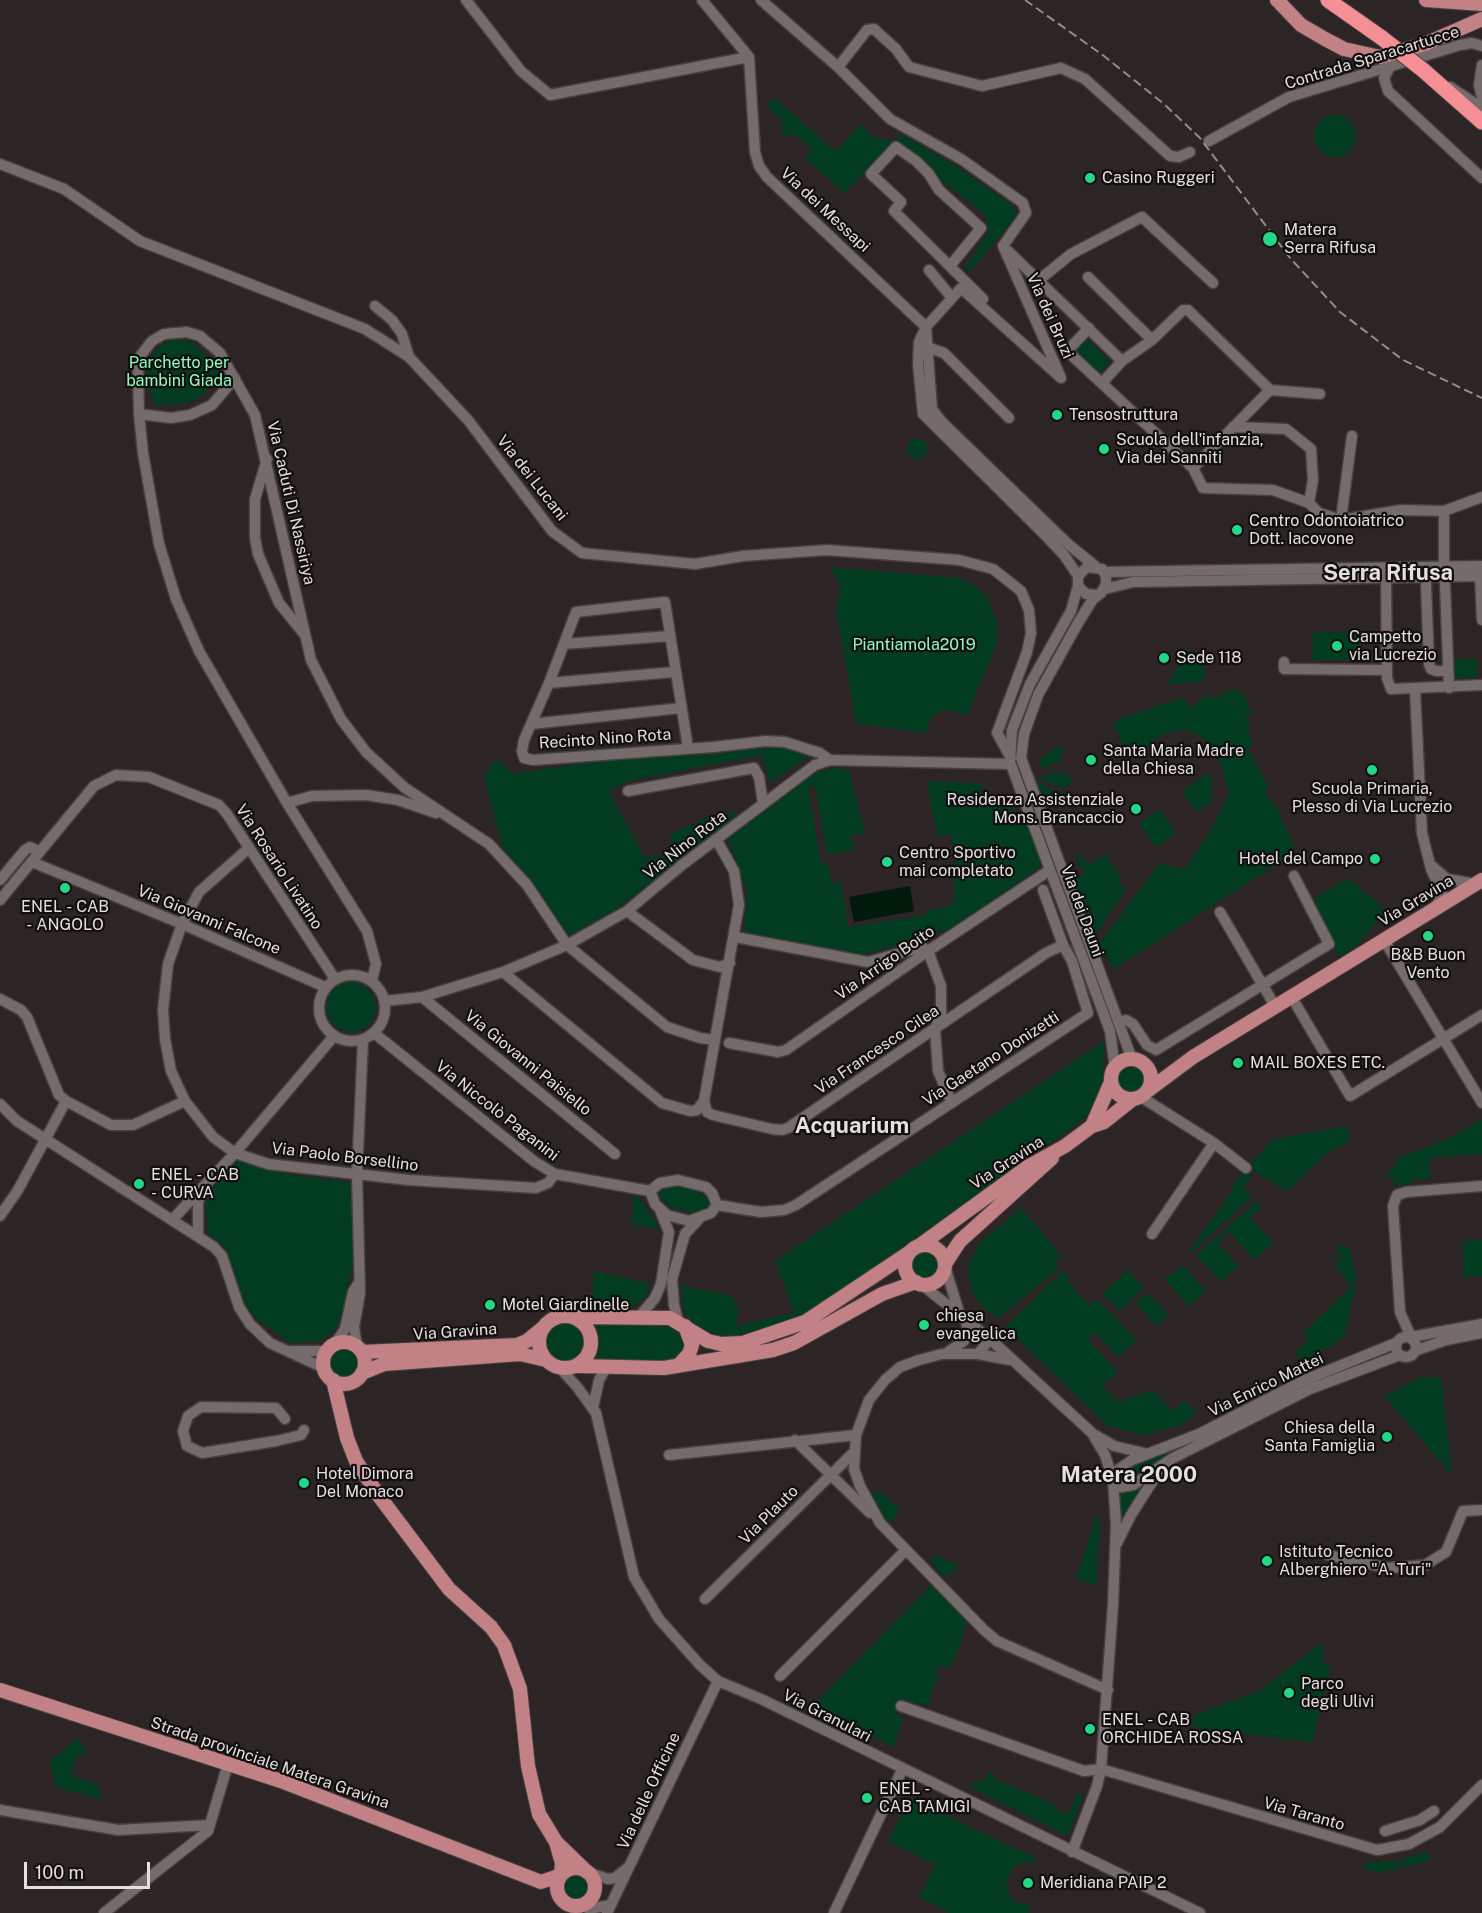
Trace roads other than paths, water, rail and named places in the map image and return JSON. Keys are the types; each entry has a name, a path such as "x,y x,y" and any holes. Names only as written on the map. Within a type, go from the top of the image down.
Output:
{"highway":[{"path":"1328,0 1426,72 1482,122"},
{"path":"1450,94 1482,133"}],"main road":[{"path":"1277,0 1301,25 1325,39 1344,49 1380,57 1425,44 1482,19"},
{"path":"1426,0 1482,4"},
{"name":"Via Gravina","path":"1190,1059 1479,882"},
{"path":"1092,1126 1115,1068 1126,1060 1161,1069 1190,1059"},
{"path":"1065,1146 1092,1126 1104,1122 1190,1059"},
{"path":"1138,1062 1150,1075 1140,1096"},
{"path":"1111,1082 1116,1093 1140,1096"},
{"name":"Via Gravina","path":"575,1317 670,1317 708,1341 721,1344 743,1343 775,1334 805,1322 915,1249 1029,1166 1065,1146"},
{"name":"Via Gravina","path":"945,1266 960,1241 1065,1146"},
{"path":"578,1366 590,1353 591,1336 582,1322 575,1317 554,1318 544,1327 539,1344 546,1360 560,1368 678,1366 723,1360 794,1343 882,1294 919,1283 936,1281 945,1266 944,1257 936,1248 915,1249 906,1264 906,1270 919,1283"},
{"path":"678,1366 689,1354 692,1345 682,1324"},
{"name":"Via Gravina","path":"360,1349 517,1344 527,1341 544,1327"},
{"path":"344,1419 365,1363 360,1349 346,1342 332,1348 324,1368 333,1380 347,1438 356,1461 379,1496 449,1589 491,1627 504,1645 520,1689 522,1724 533,1795 539,1814 556,1842 562,1863 561,1875 556,1887 560,1899"},
{"name":"Via Gravina","path":"359,1377 384,1364 520,1354 546,1360"},
{"path":"333,1380 345,1384 359,1377"},
{"name":"Strada provinciale Matera Gravina","path":"0,1690 228,1764 335,1802 526,1877"},
{"path":"526,1877 570,1905 587,1909 595,1887 592,1874 556,1842"},
{"path":"526,1877 541,1882 570,1869 592,1874"}],"street":[{"path":"466,0 521,71 550,95 749,57 702,0"},
{"path":"762,0 838,68 890,119 960,159 1023,203 1026,213 1003,246"},
{"path":"838,68 867,30 874,29 896,49 909,67 982,86 1061,68 1085,79 1170,156 1179,157 1190,152"},
{"name":"Contrada Sparacartucce","path":"1209,141 1289,97 1460,45 1472,43 1482,46"},
{"name":"Via dei Messapi","path":"749,57 755,152 759,166 767,177 926,327"},
{"path":"1391,65 1384,78 1388,92 1482,178"},
{"path":"1482,65 1479,85 1482,98"},
{"path":"1426,72 1482,108"},
{"path":"950,266 981,228 939,190 916,160 896,147 871,174 901,202 894,211 1061,378"},
{"name":"Via dei Lucani","path":"0,164 64,189 140,241 365,329 409,357 468,420 552,531 582,552 695,564 742,556 827,550 959,560 993,569 1021,591 1029,610 1031,633 1027,652 997,733 998,740"},
{"path":"1039,280 1071,254 1142,217 1213,283"},
{"name":"Via dei Bruzi","path":"1003,246 1122,361"},
{"name":"Via dei Bruzi","path":"1003,246 1061,378"},
{"path":"929,270 952,298 926,327 919,342 918,364 923,414 982,466 1051,535 1100,569 1107,581 1101,592"},
{"path":"1088,278 1152,340"},
{"name":"Via dei Bruzi","path":"952,298 961,288 1061,378"},
{"path":"375,306 392,320 402,334 409,357"},
{"path":"1102,383 1122,361 1152,340 1183,310 1188,310 1270,390 1320,394"},
{"path":"926,327 932,409 955,441"},
{"path":"1089,328 1067,351 1193,468 1203,488 1273,490 1309,503 1319,513 1341,520 1401,510 1444,511 1482,497"},
{"name":"Via Caduti Di Nassiriya","path":"372,980 376,964 367,931 287,803 200,651 176,599 159,544 143,453 139,414 138,370 141,355 152,341 164,334 187,332 200,336 220,353 255,415 317,675 347,727 366,752 387,772 442,813 471,830 504,859 527,885 567,945 667,1027 700,1038 715,1040"},
{"path":"927,347 944,353 1009,418"},
{"path":"139,414 171,418 190,415 212,405 235,378"},
{"path":"1193,468 1270,390"},
{"path":"1233,427 1286,429 1311,449 1313,480 1309,503"},
{"path":"1341,520 1352,436"},
{"path":"267,459 255,499 255,538 258,554 279,603 306,635"},
{"path":"1444,511 1444,567"},
{"path":"1051,535 1086,594 1133,582 1235,575 1478,572"},
{"path":"1386,573 1444,567 1478,572"},
{"path":"1078,581 1083,569 1235,575"},
{"path":"1478,572 1482,620"},
{"path":"1386,573 1387,683 1391,689 1482,686"},
{"name":"Via dei Dauni","path":"1078,581 1070,626 1038,695 1016,762 1110,1031 1115,1068"},
{"path":"1426,584 1429,663 1431,669 1448,671"},
{"path":"1445,584 1449,688"},
{"name":"Via dei Dauni","path":"1101,592 1070,626 1030,684 1011,738 1016,762 1050,870 1059,880 1118,1022 1138,1062"},
{"name":"Recinto Nino Rota","path":"688,748 674,672 666,607 662,600 576,612 531,724 522,751 524,758 534,760 688,748 766,741 785,742 820,753 830,760"},
{"path":"564,644 669,636"},
{"path":"1284,662 1284,669 1387,670"},
{"path":"549,683 674,672"},
{"path":"1415,690 1422,832 1430,864 1442,892 1436,908"},
{"name":"Recinto Nino Rota","path":"531,724 681,708"},
{"path":"998,740 1004,742 1011,738"},
{"path":"998,740 1016,762"},
{"name":"Via Nino Rota","path":"385,1000 422,997 503,972 567,945 627,911 716,838 804,771 830,760 1016,762"},
{"path":"628,790 754,768 759,777 763,803"},
{"name":"Via Rosario Livatino","path":"0,900 94,786 102,780 130,774 149,777 219,805 335,979"},
{"path":"287,803 312,796 366,795 399,800 431,813 442,813"},
{"path":"503,972 662,1103 690,1111 697,1110 704,1101 739,905 738,885 726,854 716,838"},
{"path":"0,880 25,850 32,848 40,852"},
{"name":"Via Paolo Borsellino","path":"249,848 199,892 182,924 168,964 163,1010 171,1071 185,1101 213,1137 235,1153 268,1164 409,1180 536,1188 548,1182 555,1174"},
{"name":"Via Giovanni Falcone","path":"32,862 182,924 325,987"},
{"path":"1430,864 1448,879 1479,882"},
{"name":"Via Arrigo Boito","path":"729,1043 778,1052 786,1050 928,951 1050,870"},
{"path":"1118,1022 1126,1020 1132,1024 1147,1045 1156,1050 1329,944 1294,876"},
{"path":"1043,890 1063,945"},
{"path":"627,911 693,960 720,967 730,963"},
{"path":"1220,912 1275,1006"},
{"path":"735,937 868,962 922,947 928,951 940,986 941,1014 935,1029 938,1071 952,1103"},
{"path":"1383,940 1482,1103"},
{"name":"Via Gaetano Donizetti","path":"717,1205 761,1212 784,1210 796,1205 1088,1013 1072,962 1063,945"},
{"name":"Via Francesco Cilea","path":"704,1101 706,1112 713,1115 782,1131 1046,953 1063,945"},
{"path":"349,974 372,980 385,1000 382,1023 374,1033 363,1040 343,1040 334,1036 322,1023 319,1014 318,1005 325,987 335,979 349,974"},
{"path":"1291,996 1350,1096 1482,1015"},
{"name":"Via Giovanni Paisiello","path":"422,997 615,1154"},
{"path":"0,999 21,1010 27,1017 59,1095 66,1101 111,1125 133,1125 185,1101"},
{"name":"Via Niccolò Paganini","path":"374,1033 535,1162 555,1174 650,1191"},
{"path":"173,1219 235,1153 334,1036"},
{"path":"360,1349 354,1327 360,1293 357,1174 363,1040"},
{"path":"1140,1096 1214,1143 1246,1168"},
{"path":"0,1216 47,1138 66,1101"},
{"path":"0,1104 17,1120 198,1235 222,1256 238,1307 250,1324 270,1343 307,1354 332,1348 345,1329 353,1292 358,1284"},
{"path":"1152,1234 1214,1143"},
{"path":"639,1317 655,1298 661,1284 669,1232 660,1210 651,1198 650,1191 660,1183 689,1181 712,1193 717,1205 711,1213 689,1221 674,1218 660,1210"},
{"path":"198,1235 198,1202 207,1182"},
{"path":"1417,1350 1416,1342 1411,1337 1400,1312 1393,1200 1397,1195 1406,1192 1482,1186"},
{"path":"682,1324 674,1305 672,1279 685,1234 699,1218"},
{"path":"945,1266 968,1331 964,1341 965,1348 974,1353"},
{"path":"919,1283 990,1339 1092,1433 1114,1446 1148,1455"},
{"path":"1482,1324 1401,1338 1396,1343 1400,1355 1409,1357 1417,1350 1446,1340 1482,1333"},
{"path":"974,1353 990,1339"},
{"path":"880,1523 860,1486 854,1469 856,1435 868,1400 900,1367 942,1354 964,1341"},
{"name":"Via Enrico Mattei","path":"1396,1343 1305,1380 1199,1434 1119,1469 1113,1480 1121,1486 1133,1485 1173,1458 1310,1389 1400,1355"},
{"path":"942,1354 974,1353 1012,1360"},
{"path":"307,1354 324,1368"},
{"path":"560,1368 593,1408"},
{"path":"593,1408 599,1380 606,1368"},
{"path":"285,1419 276,1408 201,1407 188,1416 183,1431 187,1446 202,1453 276,1441 301,1435 304,1430"},
{"name":"Via Granulari","path":"593,1408 634,1577 659,1618 718,1682 761,1699 902,1770 1200,1913"},
{"path":"1072,1852 1101,1770 1108,1690 1115,1549 1113,1480 1105,1455 1092,1433"},
{"path":"669,1455 795,1440 827,1440 856,1435"},
{"path":"795,1440 983,1629 998,1641 1108,1690"},
{"name":"Via Plauto","path":"705,1599 854,1452"},
{"name":"Via Enrico Mattei","path":"1115,1549 1131,1515 1161,1467"},
{"path":"1328,1556 1388,1568 1425,1565 1446,1552 1463,1511 1482,1510"},
{"path":"780,1676 906,1550"},
{"name":"Via delle Officine","path":"611,1905 718,1682"},
{"name":"Via Taranto","path":"901,1706 1084,1771 1101,1770 1377,1850 1409,1844 1440,1827 1482,1785"},
{"path":"104,1913 208,1831 228,1764"},
{"path":"834,1913 902,1770"},
{"path":"0,1810 118,1830 210,1825"},
{"path":"1385,1831 1420,1820 1434,1811"},
{"path":"592,1874 615,1878 631,1864"},
{"path":"587,1909 611,1905 592,1874"}],"railway":[{"path":"1025,0 1104,56 1164,104 1200,138 1290,258 1340,312 1403,360 1482,398"}],"place":[{"name":"Casino Ruggeri","path":"1090,178"},
{"name":"Matera Serra Rifusa","path":"1270,239"},
{"name":"Tensostruttura","path":"1057,415"},
{"name":"Scuola dell'infanzia, Via dei Sanniti","path":"1104,449"},
{"name":"Centro Odontoiatrico Dott. Iacovone","path":"1237,530"},
{"name":"Campetto via Lucrezio","path":"1337,646"},
{"name":"Sede 118","path":"1164,658"},
{"name":"Santa Maria Madre della Chiesa","path":"1091,760"},
{"name":"Scuola Primaria, Plesso di Via Lucrezio","path":"1372,770"},
{"name":"Residenza Assistenziale Mons. Brancaccio","path":"1136,809"},
{"name":"Hotel del Campo","path":"1375,859"},
{"name":"Centro Sportivo mai completato","path":"887,862"},
{"name":"ENEL - CAB - ANGOLO","path":"65,888"},
{"name":"B&B Buon Vento","path":"1428,936"},
{"name":"MAIL BOXES ETC.","path":"1238,1063"},
{"name":"ENEL - CAB - CURVA","path":"139,1184"},
{"name":"Motel Giardinelle","path":"490,1305"},
{"name":"chiesa evangelica","path":"924,1325"},
{"name":"Chiesa della Santa Famiglia","path":"1387,1437"},
{"name":"Hotel Dimora Del Monaco","path":"304,1483"},
{"name":"Istituto Tecnico Alberghiero \"A. Turi\"","path":"1267,1561"},
{"name":"Parco degli Ulivi","path":"1289,1693"},
{"name":"ENEL - CAB ORCHIDEA ROSSA","path":"1090,1729"},
{"name":"ENEL - CAB TAMIGI","path":"867,1798"},
{"name":"Meridiana PAIP 2","path":"1028,1883"}],"district":[{"name":"Serra Rifusa","path":"1388,573"},
{"name":"Acquarium","path":"852,1126"},
{"name":"Matera 2000","path":"1129,1475"}],"park label":[{"name":"Parchetto per bambini Giada","path":"179,372"},
{"name":"Piantiamola2019","path":"914,645"}]}
